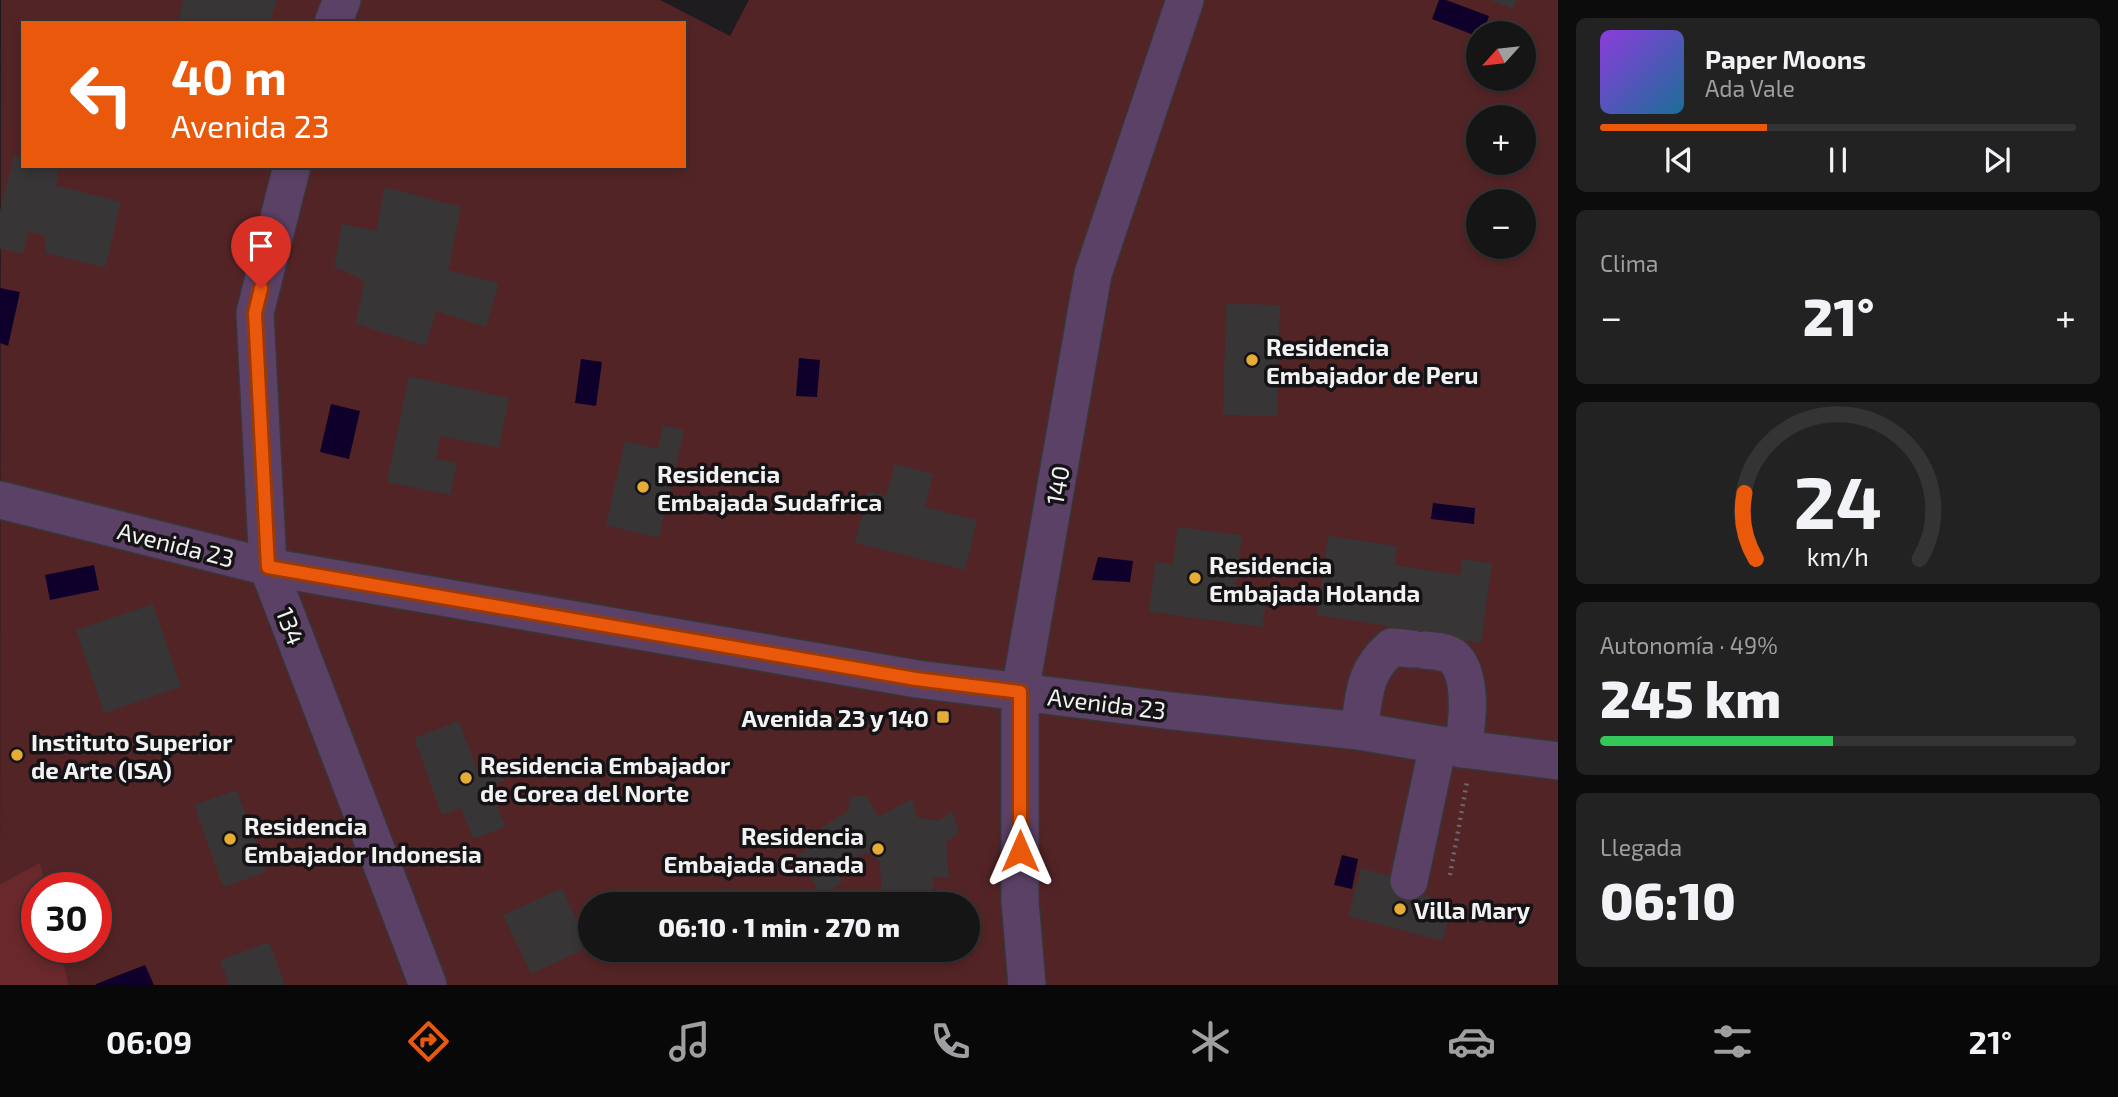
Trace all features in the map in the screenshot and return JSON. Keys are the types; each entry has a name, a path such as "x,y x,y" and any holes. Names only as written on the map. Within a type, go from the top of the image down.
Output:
{"street":[{"path":"334,21 342,0"},
{"name":"140","path":"1027,985 1020,901 1020,692 1093,274 1185,0"},
{"name":"134","path":"291,168 255,313 268,567 428,985"},
{"name":"Avenida 23","path":"0,500 268,567 916,679 1359,732 1558,761"},
{"path":"1359,732 1366,682 1379,658 1392,647 1440,651 1453,657 1462,673 1467,697 1467,724 1409,881"}],"path":[{"path":"1450,875 1458,748"}],"shaded area":[{"path":"1,0 660,0 730,36 749,0 1558,0 1558,985 69,985 64,963 112,963 112,872 42,872 40,864 0,884"},
{"path":"1439,0 1446,0 1489,16 1487,21 1466,21 1466,32 1432,19"},
{"path":"0,288 20,292 8,346 0,343"},
{"path":"799,358 820,360 817,397 796,396"},
{"path":"581,359 602,362 596,406 575,403"},
{"path":"331,404 360,411 349,459 320,452"},
{"path":"1433,503 1475,508 1474,524 1431,519"},
{"path":"1098,557 1133,561 1130,582 1092,580"},
{"path":"94,565 99,590 50,600 45,575"},
{"path":"1342,855 1358,859 1352,889 1334,885"},
{"path":"40,863 42,872 23,872"},
{"path":"21,873 21,963 64,963 69,985 0,985 0,884"},
{"path":"145,965 154,985 96,985 96,984"}],"building":[{"path":"183,0 277,0 270,21 178,21"},
{"path":"1490,0 1517,0 1513,9"},
{"path":"14,156 21,158 21,168 60,168 56,185 121,202 105,268 46,253 45,236 29,231 23,254 0,249 0,211"},
{"path":"385,187 461,207 448,270 499,283 486,327 436,311 426,346 356,324 364,280 334,267 342,224 376,231"},
{"name":"Residencia Embajador de Peru","path":"1226,304 1280,305 1277,416 1223,415"},
{"path":"409,376 509,398 499,448 440,436 436,459 457,463 450,495 387,482"},
{"name":"Residencia Embajada Sudafrica","path":"663,425 684,430 659,538 606,525 625,441 658,449"},
{"path":"895,464 933,474 925,507 977,520 965,570 855,543 868,491 886,496"},
{"name":"Residencia Embajada Holanda","path":"1178,527 1242,535 1235,592 1266,596 1263,627 1149,612 1155,562 1173,564"},
{"path":"1328,536 1397,546 1395,565 1460,575 1462,559 1492,563 1481,643 1426,635 1410,661 1415,630 1317,615"},
{"path":"153,604 181,687 104,713 76,630"},
{"name":"Residencia Embajador de Corea del Norte","path":"459,721 479,775 500,767 505,780 490,786 505,827 473,839 461,808 442,815 414,738"},
{"name":"Residencia Embajador Indonesia","path":"237,790 266,872 223,887 194,805"},
{"name":"Residencia Embajada Canada","path":"866,795 878,817 912,799 917,817 939,821 952,811 959,831 946,843 949,878 933,877 932,892 881,892 880,862 868,852 836,868 842,882 827,892 819,892 798,855 813,845 808,836 848,811 850,797"},
{"name":"Villa Mary","path":"1361,868 1415,883 1413,892 1452,903 1442,941 1348,916"},
{"path":"562,888 578,923 578,952 531,974 503,915"},
{"path":"269,942 285,985 229,985 220,960"}],"place":[{"name":"Residencia Embajador de Peru","path":"1252,360"},
{"name":"Residencia Embajada Sudafrica","path":"643,487"},
{"name":"Residencia Embajada Holanda","path":"1195,578"},
{"name":"Avenida 23 y 140","path":"943,717"},
{"name":"Instituto Superior de Arte (ISA)","path":"17,755"},
{"name":"Residencia Embajador de Corea del Norte","path":"466,778"},
{"name":"Residencia Embajador Indonesia","path":"230,839"},
{"name":"Residencia Embajada Canada","path":"878,849"},
{"name":"Villa Mary","path":"1400,909"}],"route":[{"path":"261,288 255,313 268,567 916,679 1020,692 1020,851"}]}
